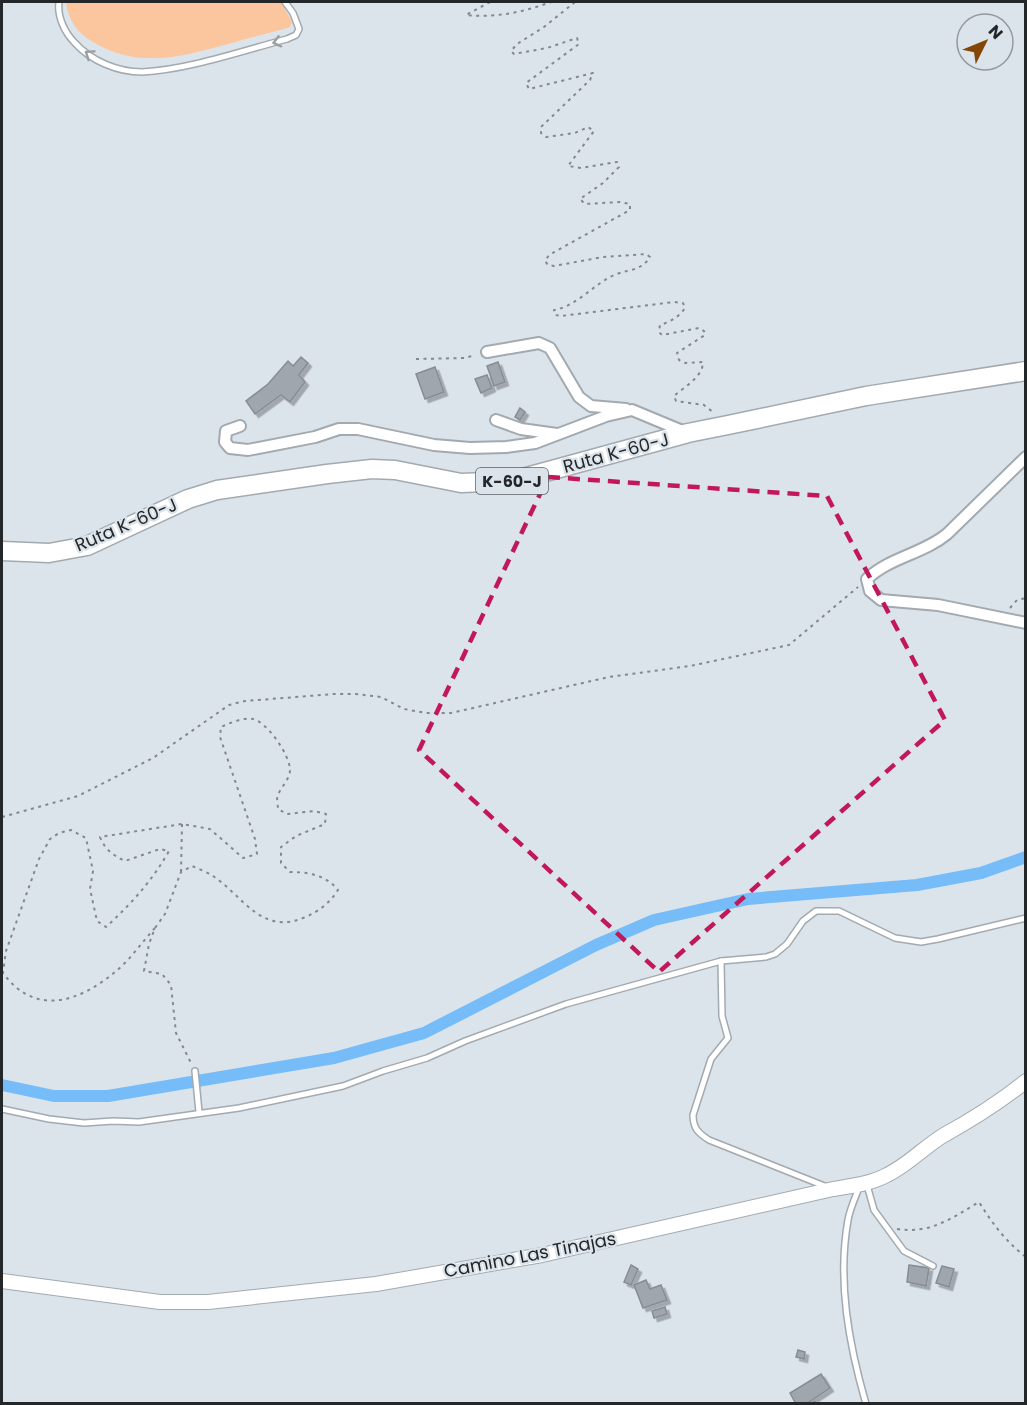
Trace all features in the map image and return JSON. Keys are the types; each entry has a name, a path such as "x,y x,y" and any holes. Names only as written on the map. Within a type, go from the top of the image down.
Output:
{"main road":[{"name":"Ruta K-60-J","path":"2,551 49,553 87,546 188,499 217,490 372,469 395,470 461,483 512,481 728,425 866,396 1026,371"}],"street":[{"path":"487,352 539,343 550,348 579,397 591,406 632,410 688,434"},
{"path":"240,426 226,431 225,441 230,448 248,450 315,437 339,429 358,429 434,445 470,448 535,444 606,416 632,410"},
{"path":"496,420 521,429 560,434"},
{"path":"1026,457 935,544 888,564 875,571 867,579 870,591 881,600 938,605 1026,623"},
{"name":"Camino Las Tinajas","path":"2,1281 160,1302 208,1302 365,1285 542,1255 864,1184 886,1176 904,1165 1026,1081"}],"lane":[{"path":"59,2 60,18 65,30 81,49 100,62 121,69 141,72 183,66 296,35 299,29 293,13 285,2"},
{"path":"2,1109 49,1119 84,1123 139,1122 239,1108 342,1086 428,1058 465,1041 566,1004 721,961 766,957 775,954 787,944 803,921 816,911 839,911 895,938 921,942 1026,918"},
{"path":"721,961 722,1016 728,1038 711,1059 693,1115 693,1123 698,1132 709,1140 833,1189"},
{"path":"195,1071 199,1112"},
{"path":"864,1184 874,1210 903,1251 933,1266"},
{"path":"864,1184 847,1226 844,1296 851,1343 866,1404"}],"path":[{"path":"490,2 466,15 496,16 518,13 551,2"},
{"path":"575,2 544,27 517,44 511,51 514,54 547,48 577,38 579,44 526,83 529,89 593,73 590,80 541,127 541,133 546,137 575,133 588,127 594,131 568,166 580,168 617,162 619,167 603,183 580,199 585,204 620,202 630,204 630,210 549,255 545,261 548,265 554,266 603,257 646,254 650,257 638,268 617,274 568,305 554,310 555,315 674,302 683,303 685,308 682,313 660,326 659,332 662,335 699,328 704,331 705,335 678,353 679,360 685,363 703,362 703,367 699,375 674,396 676,401 704,405 728,425"},
{"path":"416,359 465,358 487,352"},
{"path":"2,817 78,796 153,758 228,705 256,700 356,694 381,697 404,709 426,713 451,713 609,677 690,666 789,645 867,579"},
{"path":"1003,618 1017,600 1026,598"},
{"path":"181,872 192,866 213,876 253,910 272,922 290,923 313,914 330,902 338,890 331,881 311,874 290,872 281,863 281,847 296,836 325,824 326,813 314,811 287,814 278,809 277,796 290,770 275,738 263,723 251,718 236,721 221,727 220,737 255,839 257,855 243,858 210,829 183,824 100,837 112,855 125,861 160,849 169,851 156,874 141,893 106,927 97,921 92,907 90,889 93,871 86,838 71,830 59,833 50,840 30,879 6,951 3,973 12,985 25,995 45,1002 69,999 91,990 117,971 165,914 181,872 183,824"},
{"path":"155,928 149,944 144,971 162,974 171,985 176,1033 195,1071"},
{"path":"886,1227 911,1231 948,1222 979,1203 1014,1248 1026,1257"}],"highlighted area":[{"path":"548,477 827,496 945,720 659,972 419,750"}],"shaded area":[{"path":"66,2 281,2 292,22 290,27 196,52 162,58 145,58 110,51 87,38 71,20"}],"building":[{"path":"301,357 308,363 299,375 305,382 290,402 281,395 255,414 246,401 268,384 288,361 293,366"},
{"path":"498,362 505,382 494,386 487,366"},
{"path":"435,367 444,392 425,399 416,374"},
{"path":"487,375 492,388 481,393 475,379"},
{"path":"520,408 525,412 520,420 515,417"},
{"path":"631,1265 638,1269 631,1285 624,1282"},
{"path":"909,1265 929,1268 926,1286 907,1282"},
{"path":"942,1266 954,1269 949,1287 936,1283"},
{"path":"646,1280 650,1289 661,1285 667,1300 643,1308 634,1285"},
{"path":"665,1307 667,1314 654,1318 652,1311"},
{"path":"798,1350 805,1352 804,1359 796,1357"},
{"path":"821,1374 830,1388 806,1404 796,1404 790,1393"}],"waterway":[{"path":"2,1085 54,1096 108,1096 334,1058 424,1033 596,945 654,920 748,899 917,885 981,873 1026,857"}]}
